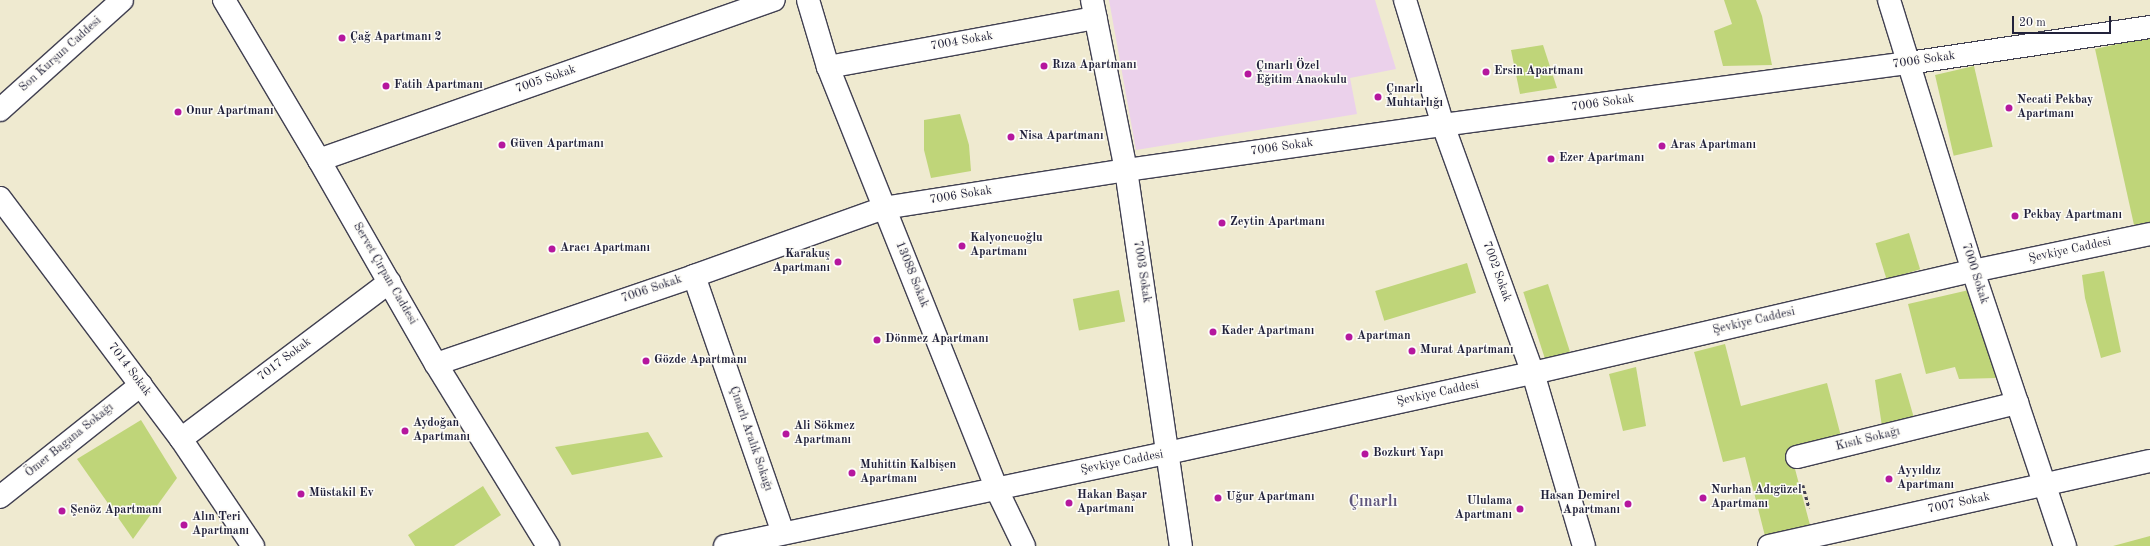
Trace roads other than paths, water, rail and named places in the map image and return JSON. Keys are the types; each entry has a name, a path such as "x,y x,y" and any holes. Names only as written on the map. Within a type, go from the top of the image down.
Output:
{"street":[{"name":"Son Kurşun Caddesi","path":"0,110 122,0"},
{"name":"Servet Çırpan Caddesi","path":"224,0 319,160 436,364 548,546"},
{"name":"7005 Sokak","path":"319,160 774,0"},
{"name":"13088 Sokak","path":"808,0 828,67 996,488 1024,546"},
{"name":"7002 Sokak","path":"1405,0 1443,125 1533,373 1584,546"},
{"name":"7000 Sokak","path":"1889,0 1973,271 2065,546"},
{"name":"7004 Sokak","path":"828,67 1094,9"},
{"name":"7003 Sokak","path":"1094,9 1126,170 1181,546"},
{"name":"7006 Sokak","path":"436,364 694,276 884,208 1126,170 1443,125 1909,63 2150,27"},
{"name":"7014 Sokak","path":"0,198 181,439 253,546"},
{"name":"Şevkiye Caddesi","path":"725,546 996,488 1168,454 1533,373 1973,271 2150,234"},
{"name":"Çınarlı Aralık Sokağı","path":"694,276 783,533"},
{"name":"7017 Sokak","path":"181,439 389,282"},
{"name":"Ömer Bagana Sokağı","path":"0,498 141,385"},
{"name":"Kısık Sokağı","path":"1797,457 2017,403"},
{"name":"7007 Sokak","path":"1769,546 2150,461"}],"place":[{"name":"Çağ Apartmanı 2","path":"342,38"},
{"name":"Rıza Apartmanı","path":"1044,66"},
{"name":"Ersin Apartmanı","path":"1486,72"},
{"name":"Çınarlı Özel Eğitim Anaokulu","path":"1248,74"},
{"name":"Fatih Apartmanı","path":"386,86"},
{"name":"Çınarlı Muhtarlığı","path":"1378,97"},
{"name":"Necati Pekbay Apartmanı","path":"2009,108"},
{"name":"Onur Apartmanı","path":"178,112"},
{"name":"Nisa Apartmanı","path":"1011,137"},
{"name":"Güven Apartmanı","path":"502,145"},
{"name":"Aras Apartmanı","path":"1662,146"},
{"name":"Ezer Apartmanı","path":"1551,159"},
{"name":"Pekbay Apartmanı","path":"2015,216"},
{"name":"Zeytin Apartmanı","path":"1222,223"},
{"name":"Kalyoncuoğlu Apartmanı","path":"962,246"},
{"name":"Aracı Apartmanı","path":"552,249"},
{"name":"Karakuş Apartmanı","path":"838,262"},
{"name":"Kader Apartmanı","path":"1213,332"},
{"name":"Apartman","path":"1349,337"},
{"name":"Dönmez Apartmanı","path":"877,340"},
{"name":"Murat Apartmanı","path":"1412,351"},
{"name":"Gözde Apartmanı","path":"646,361"},
{"name":"Aydoğan Apartmanı","path":"405,431"},
{"name":"Ali Sökmez Apartmanı","path":"786,434"},
{"name":"Bozkurt Yapı","path":"1365,454"},
{"name":"Muhittin Kalbişen Apartmanı","path":"852,473"},
{"name":"Ayyıldız Apartmanı","path":"1889,479"},
{"name":"Müstakil Ev","path":"301,494"},
{"name":"Uğur Apartmanı","path":"1218,498"},
{"name":"Nurhan Adıgüzel Apartmanı","path":"1703,498"},
{"name":"Hakan Başar Apartmanı","path":"1069,503"},
{"name":"Hasan Demirel Apartmanı","path":"1628,504"},
{"name":"Ululama Apartmanı","path":"1520,509"},
{"name":"Şenöz Apartmanı","path":"62,511"},
{"name":"Alın Teri Apartmanı","path":"184,525"}],"district":[{"name":"Çınarlı","path":"1373,502"}]}
